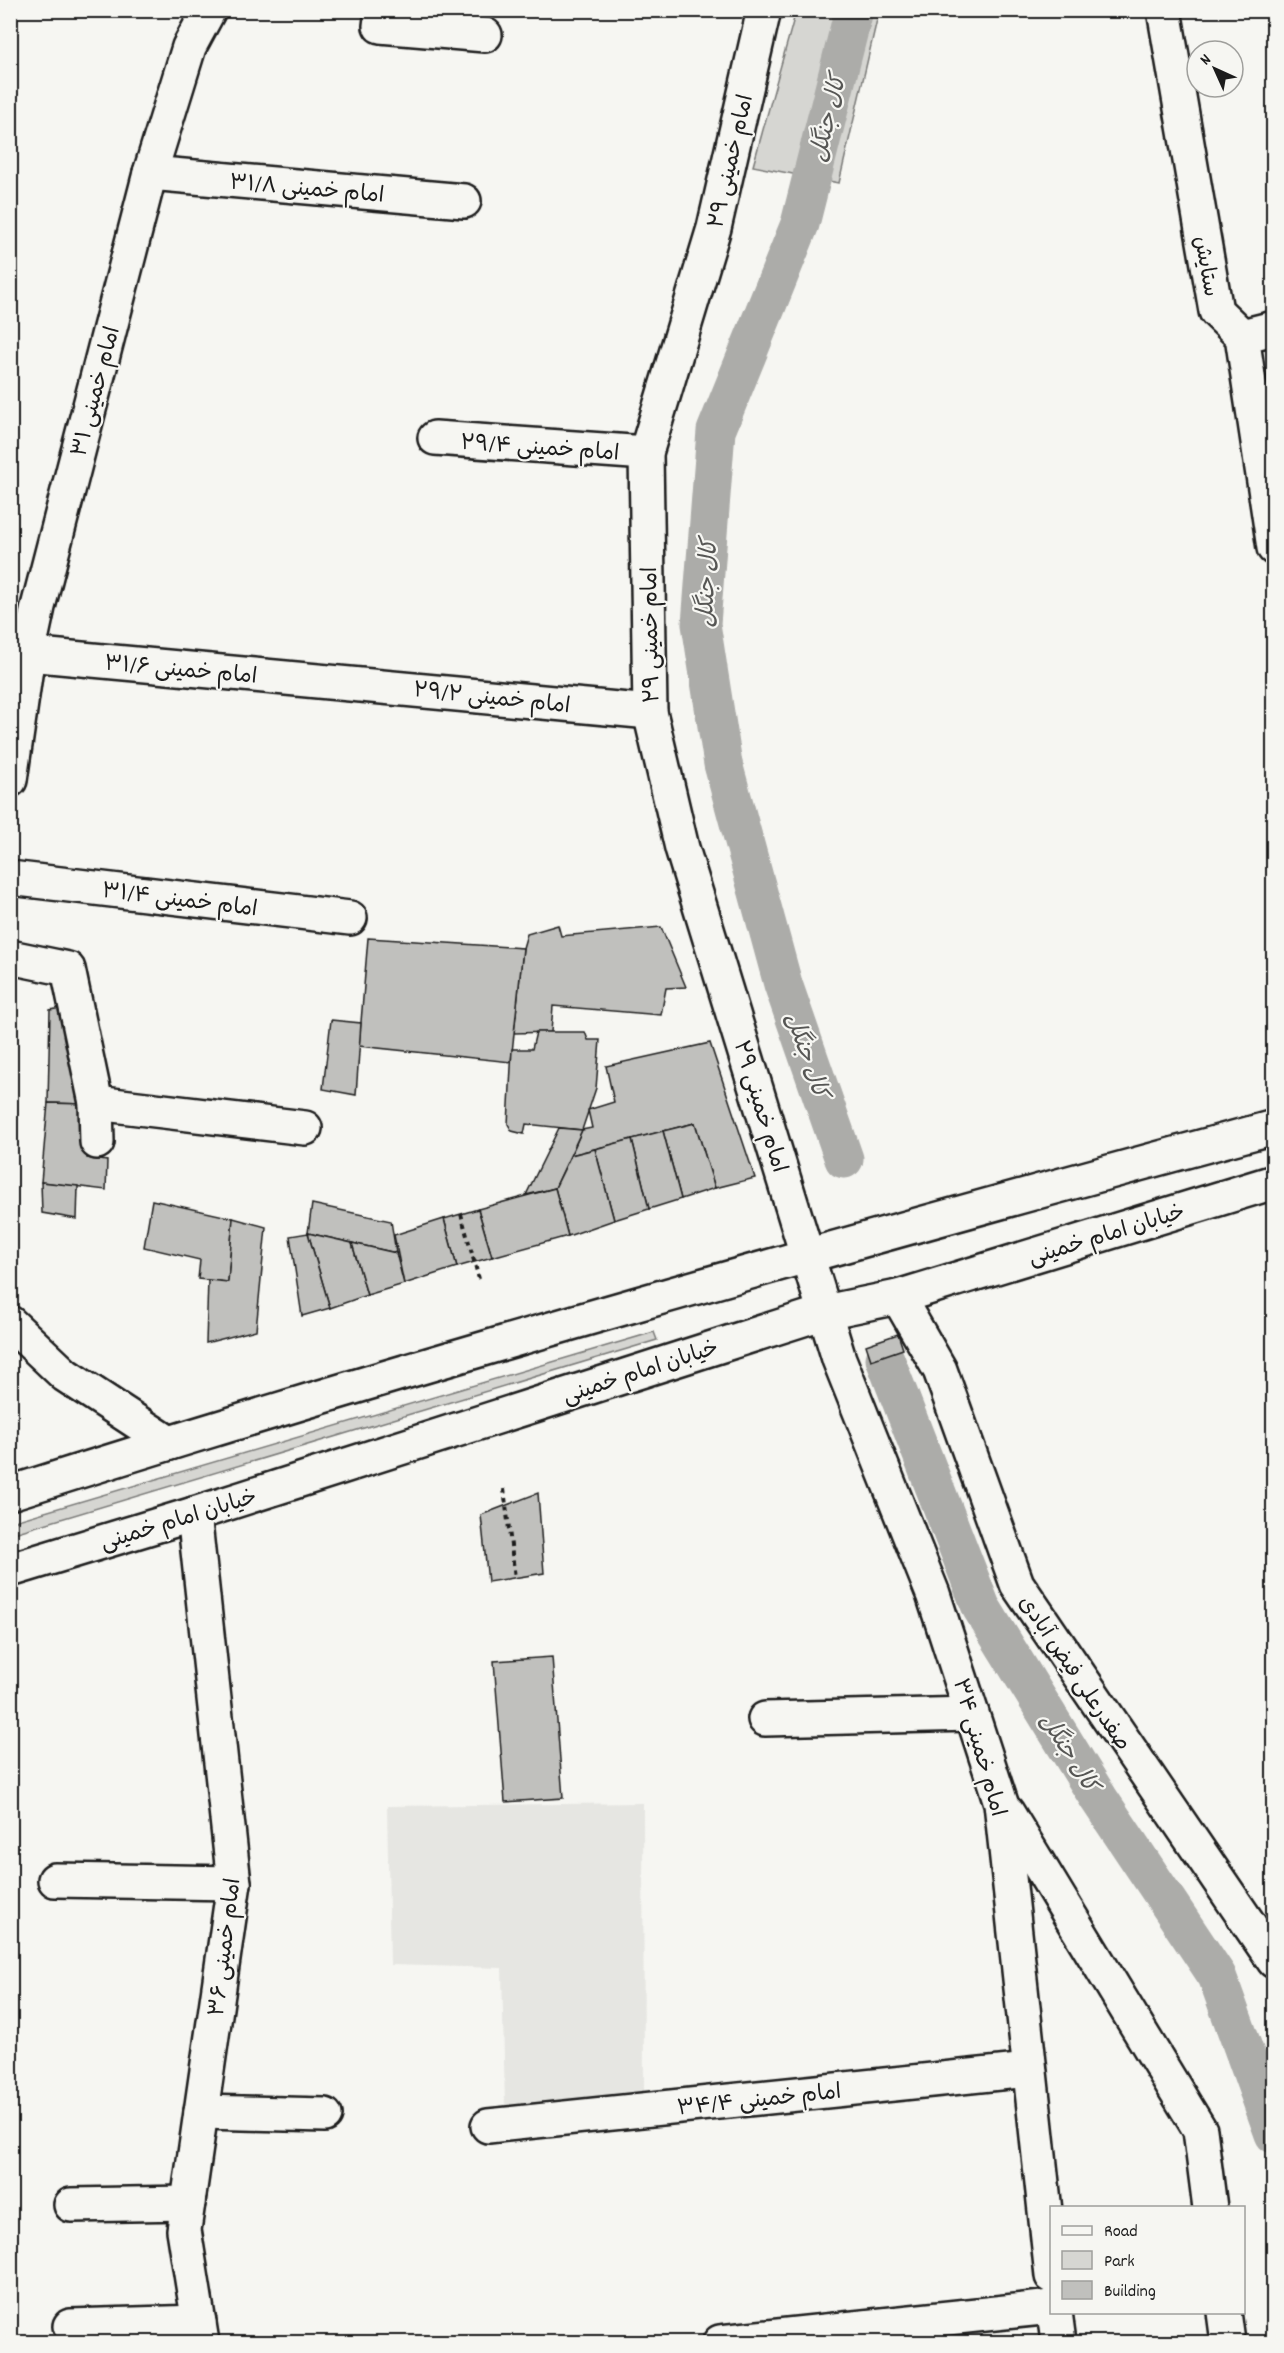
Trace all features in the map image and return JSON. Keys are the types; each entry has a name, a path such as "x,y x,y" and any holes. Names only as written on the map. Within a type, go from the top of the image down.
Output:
{"street":[{"name":"امام خمینی ۳۱","path":"10,780 28,654 150,173 189,46 209,10"},
{"path":"382,10 380,27 485,35"},
{"name":"امام خمینی ۲۹","path":"764,10 714,228 645,453 650,712 682,848 825,1312"},
{"name":"ستایش","path":"1164,10 1216,311 1242,336"},
{"name":"امام خمینی ۳۱/۸","path":"150,173 465,201"},
{"path":"1274,328 1242,336 1274,548"},
{"name":"امام خمینی ۲۹/۴","path":"435,438 645,453"},
{"name":"امام خمینی ۳۱/۶","path":"28,654 334,683"},
{"name":"امام خمینی ۲۹/۲","path":"334,683 650,712"},
{"name":"امام خمینی ۳۱/۴","path":"10,878 350,918"},
{"path":"10,957 68,969 96,1103 97,1142"},
{"path":"96,1103 305,1128"},
{"path":"10,1493 169,1443 808,1254 1274,1126"},
{"name":"خیابان امام خمینی","path":"10,1570 194,1514 825,1312 898,1297 1274,1182"},
{"name":"صفدرعلی فیض آبادی","path":"898,1297 940,1370 1017,1584 1274,1961"},
{"name":"امام خمینی ۳۴","path":"825,1312 839,1359 933,1594 1001,1803 1050,2258"},
{"path":"10,1323 65,1375 169,1443"},
{"name":"امام خمینی ۳۶","path":"194,1514 234,1883 184,2230 200,2332"},
{"path":"765,1719 972,1714"},
{"path":"1001,1803 1200,2130 1210,2206"},
{"path":"55,1880 234,1883"},
{"name":"امام خمینی ۳۴/۴","path":"488,2126 1029,2070"},
{"path":"201,2112 325,2115"},
{"path":"71,2205 188,2203"},
{"path":"720,2343 1050,2307"},
{"path":"1055,2314 1059,2343"},
{"path":"1224,2314 1227,2343"},
{"path":"70,2326 200,2332"}],"path":[{"path":"461,1214 479,1279"},
{"path":"504,1489 515,1578"}],"shaded area":[{"path":"643,1803 644,2100 505,2107 502,1968 390,1965 387,1806"}],"green space":[{"path":"796,11 879,11 839,183 753,166"},
{"path":"654,1332 657,1340 11,1534 11,1522"}],"building":[{"path":"558,925 561,936 661,927 686,987 666,988 661,1015 553,1006 551,1032 514,1033 523,948 527,934"},
{"path":"368,938 523,948 511,1062 359,1046"},
{"path":"67,1007 84,1104 48,1103 50,1010"},
{"path":"331,1020 361,1023 356,1095 323,1089"},
{"path":"536,1032 585,1032 588,1040 600,1040 596,1088 582,1130 526,1124 524,1134 512,1131 508,1124 512,1049 532,1049"},
{"path":"710,1043 755,1178 715,1188 695,1123 571,1155 582,1130 592,1128 588,1110 614,1102 606,1066"},
{"path":"48,1103 84,1104 87,1158 107,1161 106,1190 41,1182"},
{"path":"695,1123 715,1188 681,1199 663,1131"},
{"path":"559,1128 582,1130 555,1188 526,1195"},
{"path":"663,1131 681,1199 649,1209 632,1139"},
{"path":"632,1139 649,1209 614,1220 595,1149"},
{"path":"595,1149 614,1220 568,1236 555,1188 571,1155"},
{"path":"41,1182 78,1186 77,1219 42,1213"},
{"path":"555,1188 568,1236 492,1257 478,1209"},
{"path":"152,1200 233,1218 228,1282 198,1279 200,1260 144,1247"},
{"path":"312,1204 391,1221 396,1253 308,1233"},
{"path":"478,1209 492,1257 457,1267 444,1219"},
{"path":"233,1218 266,1227 256,1330 206,1343 208,1280 228,1282"},
{"path":"444,1219 457,1267 404,1284 394,1235"},
{"path":"308,1233 352,1243 367,1295 330,1308"},
{"path":"308,1233 330,1308 302,1316 290,1236"},
{"path":"352,1243 396,1253 404,1284 367,1295"},
{"path":"898,1334 903,1349 871,1360 866,1345"},
{"path":"538,1493 544,1573 488,1582 481,1515"},
{"path":"552,1657 563,1798 505,1802 494,1661"}],"waterway":[{"name":"کال جنگل","path":"844,1159 783,984 723,764 701,624 716,431 800,224 854,10"},
{"name":"کال جنگل","path":"885,1359 981,1607 1099,1799 1217,1976 1274,2134"}]}
